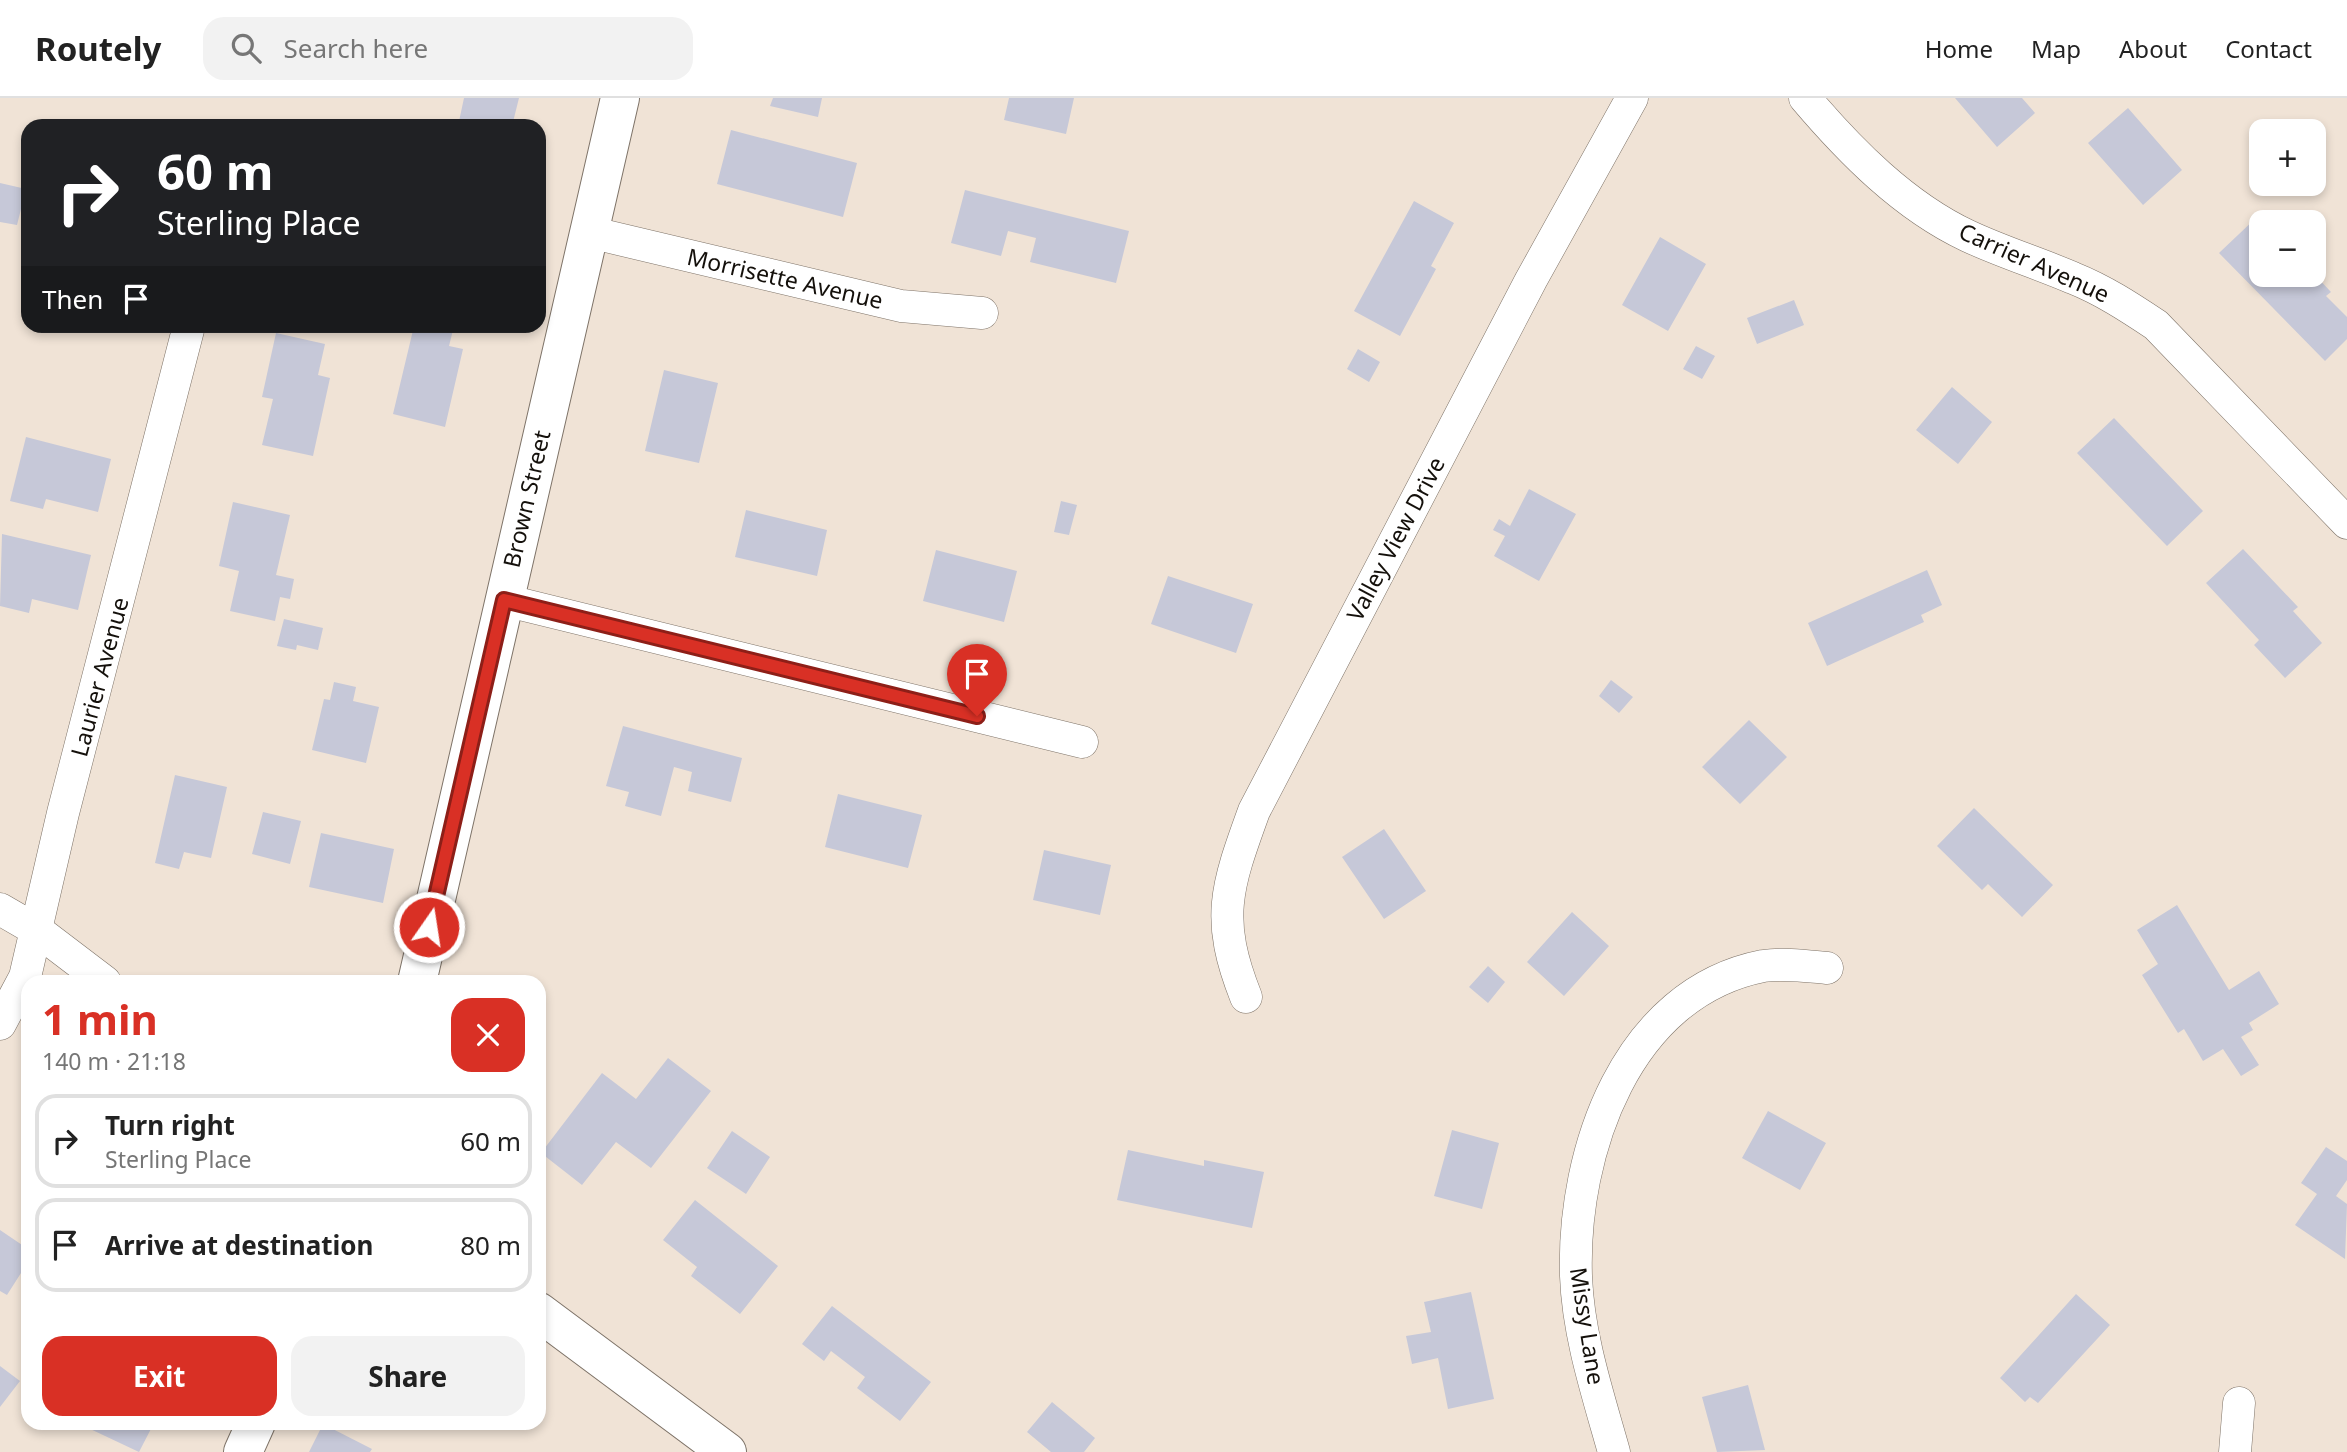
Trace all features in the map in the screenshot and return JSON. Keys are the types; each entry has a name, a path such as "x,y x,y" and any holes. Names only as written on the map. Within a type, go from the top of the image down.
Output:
{"street":[{"name":"Brown Street","path":"419,975 620,98"},
{"name":"Valley View Drive","path":"1246,997 1231,959 1225,922 1230,887 1254,811 1531,280 1632,98"},
{"name":"Carrier Avenue","path":"1805,98 1845,142 1919,206 1966,235 2074,278 2119,300 2156,326 2347,523"},
{"name":"Morrisette Avenue","path":"589,232 901,306 982,313"},
{"name":"Laurier Avenue","path":"26,975 38,931 63,813 157,459 187,333"},
{"path":"504,600 1082,742"},
{"path":"0,909 38,931 96,975"},
{"name":"Missy Lane","path":"1614,1452 1586,1343 1576,1279 1576,1227 1582,1186 1604,1112 1623,1073 1648,1037 1674,1008 1702,988 1730,975 1765,966 1827,968"},
{"name":"Laurier Avenue","path":"0,1024 21,985"},
{"path":"546,1317 727,1452"},
{"path":"2235,1452 2239,1403"},
{"path":"243,1452 253,1430"}],"building":[{"path":"464,98 519,98 514,119 460,119"},
{"path":"773,98 822,98 818,117 770,106"},
{"path":"1009,98 1074,98 1066,134 1004,120"},
{"path":"1955,98 2022,98 2035,113 1997,147"},
{"path":"2128,108 2182,170 2143,205 2088,143"},
{"path":"731,130 857,163 843,217 717,184"},
{"path":"0,183 21,188 21,209 17,225 0,222"},
{"path":"965,190 1129,231 1116,283 1030,262 1036,238 1008,231 1001,256 951,243"},
{"path":"1414,201 1454,223 1431,266 1436,269 1400,336 1354,311"},
{"path":"2249,225 2249,284 2219,253"},
{"path":"1660,237 1706,264 1668,331 1622,305"},
{"path":"2252,287 2326,287 2331,292 2326,296 2347,317 2347,339 2325,361"},
{"path":"1794,300 1804,325 1757,344 1747,318"},
{"path":"276,333 325,344 318,375 330,378 313,456 262,445 273,399 262,397"},
{"path":"412,333 452,333 449,346 463,349 445,427 393,414"},
{"path":"1696,346 1715,356 1702,379 1683,369"},
{"path":"1358,349 1380,362 1369,382 1347,369"},
{"path":"664,370 718,383 699,463 645,451"},
{"path":"1952,387 1992,422 1958,464 1916,430"},
{"path":"2114,418 2203,511 2167,546 2077,453"},
{"path":"26,437 111,459 98,512 46,499 43,509 10,501"},
{"path":"1529,489 1576,514 1539,581 1494,556 1505,536 1493,530 1499,519 1510,526"},
{"path":"1061,501 1077,505 1069,535 1054,532"},
{"path":"233,502 290,515 276,575 294,579 290,599 280,597 275,621 230,611 239,571 219,566"},
{"path":"746,510 827,530 817,576 735,557"},
{"path":"2,534 91,555 78,610 32,599 29,613 0,606"},
{"path":"2243,549 2298,607 2293,611 2322,643 2285,678 2254,645 2259,640 2206,583"},
{"path":"936,550 1017,571 1004,622 923,601"},
{"path":"1927,570 1942,605 1921,615 1924,622 1827,666 1808,623"},
{"path":"1168,576 1253,604 1236,653 1151,624"},
{"path":"284,619 323,628 318,650 297,645 296,650 277,646"},
{"path":"1611,680 1633,697 1619,713 1599,696"},
{"path":"334,682 356,687 353,701 379,707 366,763 312,750 324,699 330,700"},
{"path":"1749,720 1787,757 1740,804 1702,767"},
{"path":"623,726 742,758 731,802 688,791 692,772 674,767 661,816 625,806 629,792 606,786"},
{"path":"175,775 227,787 211,858 184,852 179,869 155,863"},
{"path":"838,794 922,815 908,868 825,847"},
{"path":"1974,808 2053,885 2022,917 1988,884 1982,890 1937,846"},
{"path":"263,812 301,821 290,864 252,854"},
{"path":"1384,829 1426,891 1384,919 1342,857"},
{"path":"321,833 394,849 383,903 309,887"},
{"path":"1044,850 1111,865 1100,915 1033,900"},
{"path":"2177,905 2229,990 2259,971 2279,1004 2249,1023 2253,1030 2241,1037 2259,1065 2241,1076 2223,1049 2203,1061 2184,1029 2178,1033 2142,975 2158,964 2137,930"},
{"path":"1572,912 1609,946 1564,996 1527,962"},
{"path":"1488,966 1505,982 1488,1003 1469,987"},
{"path":"668,1058 711,1091 651,1168 616,1142 582,1185 546,1157 546,1146 602,1073 636,1099"},
{"path":"1768,1111 1826,1143 1800,1190 1742,1158"},
{"path":"1452,1130 1499,1143 1482,1209 1434,1196"},
{"path":"732,1131 770,1157 746,1194 707,1168"},
{"path":"2326,1147 2347,1161 2347,1180 2336,1196 2347,1204 2345,1259 2295,1225 2317,1194 2301,1183"},
{"path":"1128,1150 1204,1166 1204,1160 1264,1172 1252,1228 1117,1200"},
{"path":"695,1200 778,1266 740,1314 691,1276 697,1267 663,1240"},
{"path":"0,1230 21,1244 21,1273 7,1295 0,1291"},
{"path":"1471,1292 1494,1399 1448,1409 1438,1358 1412,1364 1406,1336 1431,1332 1424,1302"},
{"path":"2076,1294 2110,1325 2038,1403 2030,1397 2025,1402 2000,1378"},
{"path":"832,1306 931,1382 900,1421 857,1388 865,1377 831,1351 824,1361 802,1344"},
{"path":"0,1366 20,1381 0,1407"},
{"path":"1748,1385 1765,1450 1717,1452 1702,1397"},
{"path":"1052,1402 1095,1438 1084,1452 1051,1452 1027,1432"},
{"path":"92,1430 150,1430 139,1452"},
{"path":"320,1430 335,1430 372,1449 370,1452 309,1452"}],"route":[{"path":"429,927 504,600 977,716"}]}
